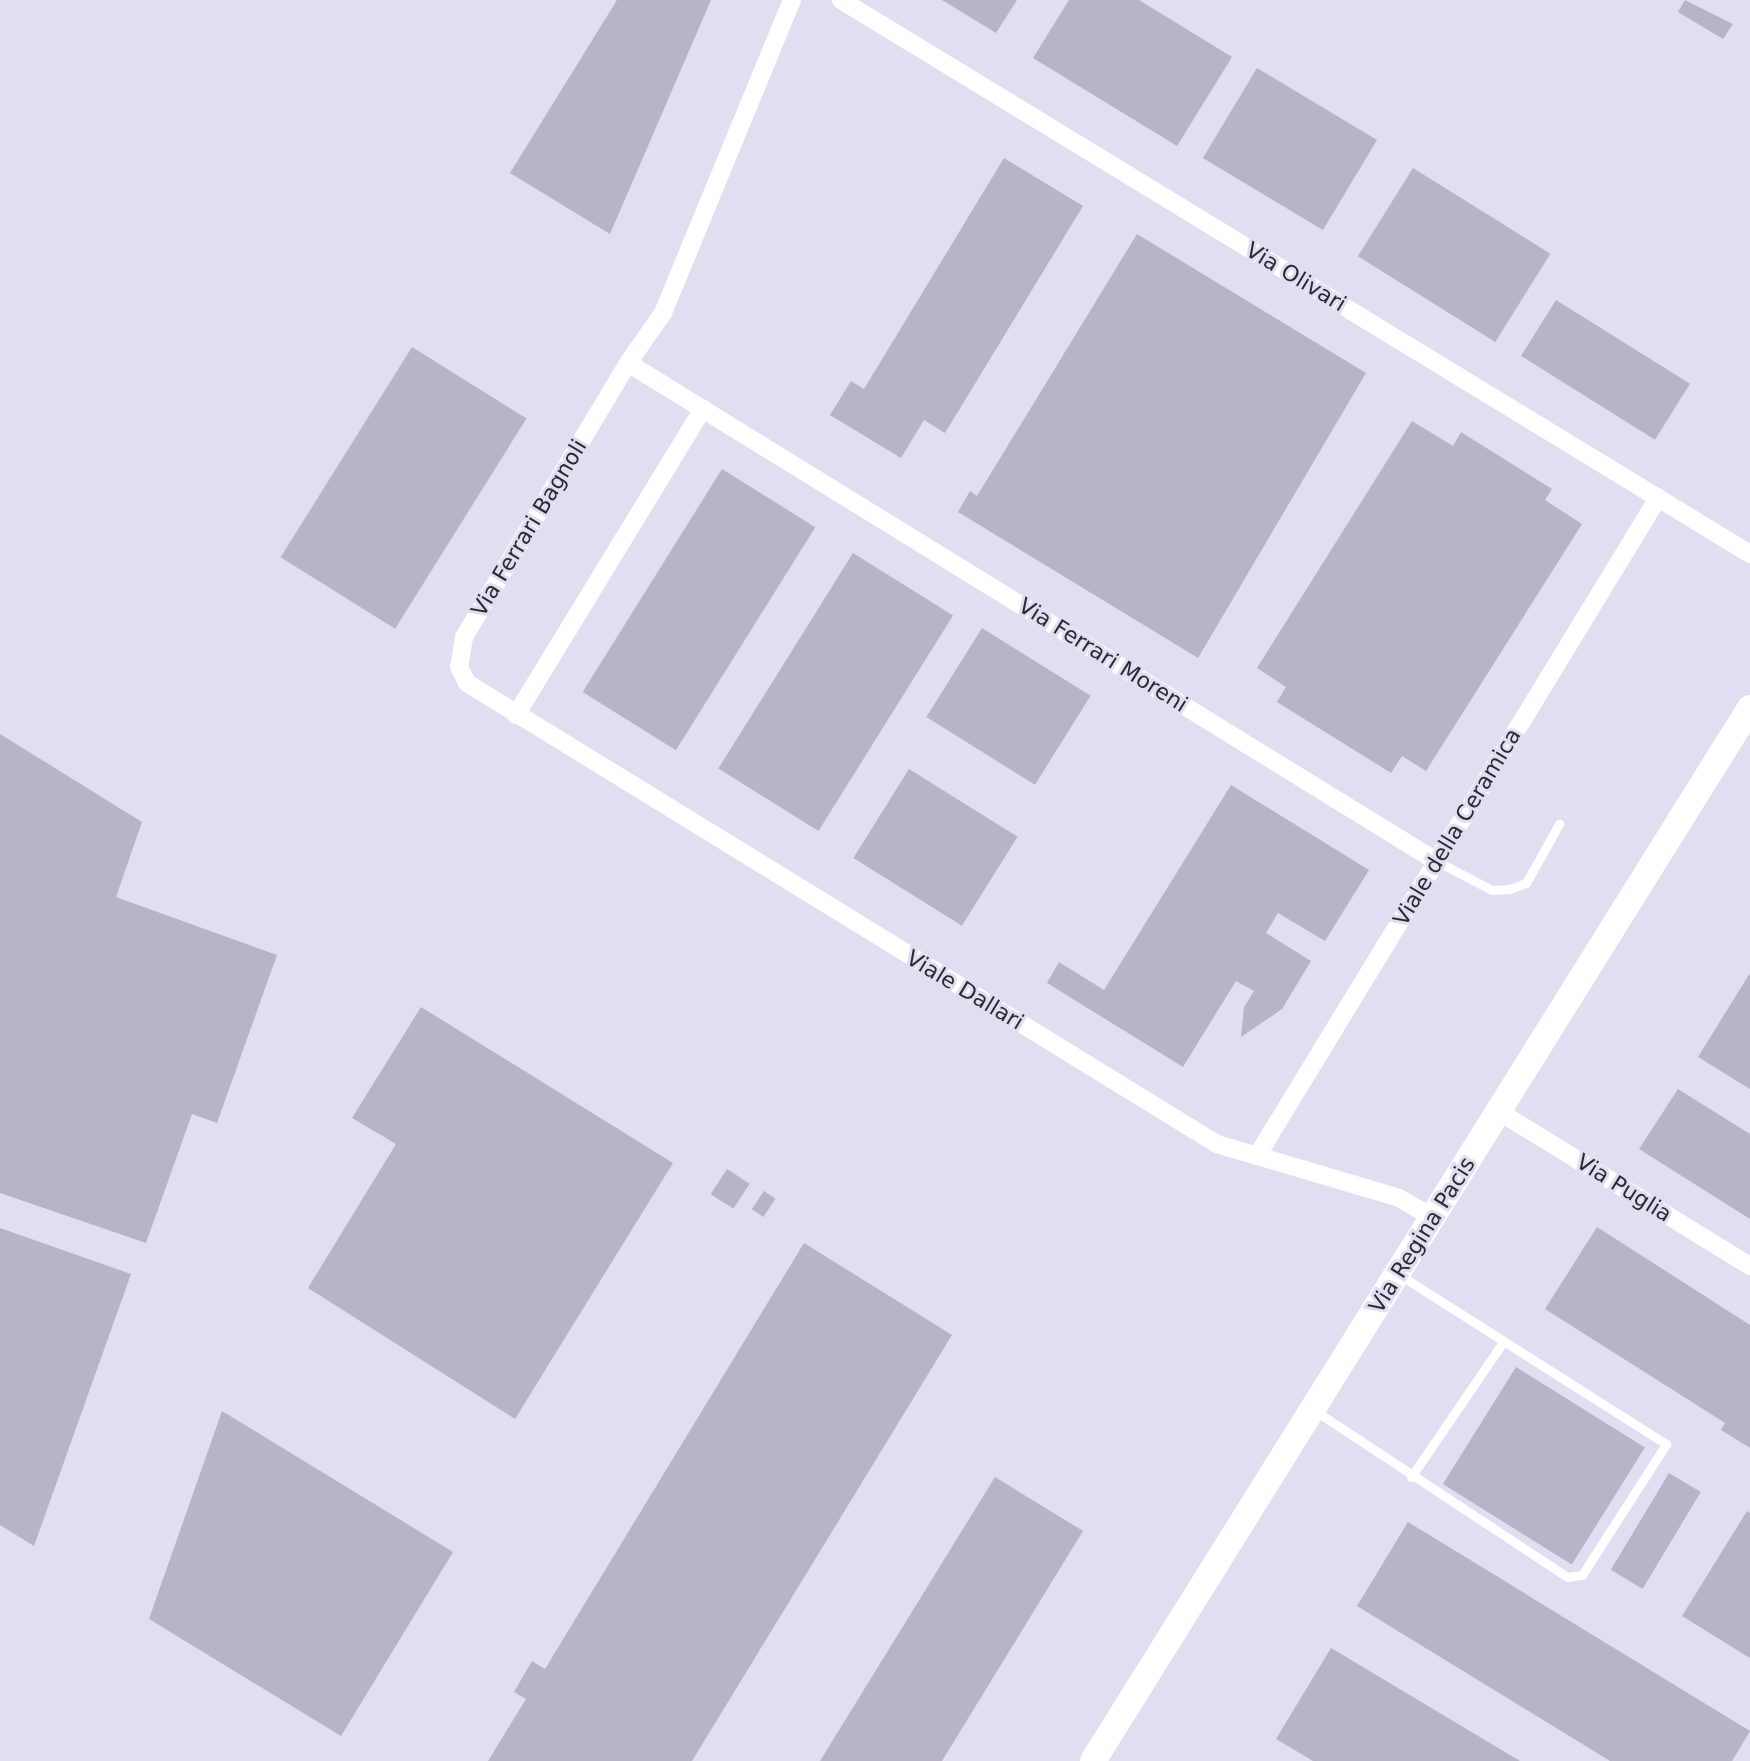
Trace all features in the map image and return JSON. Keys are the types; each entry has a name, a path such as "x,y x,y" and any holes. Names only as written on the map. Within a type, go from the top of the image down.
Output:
{"street":[{"name":"Via Ferrari Bagnoli","path":"516,715 467,683 459,667 464,637 628,363 663,313 688,259 792,0"},
{"name":"Via Olivari","path":"841,0 1750,554"},
{"name":"Via Ferrari Moreni","path":"628,363 1436,861"},
{"path":"516,715 703,409"},
{"name":"Viale della Ceramica","path":"1257,1156 1658,498"},
{"name":"Via Regina Pacis","path":"1093,1761 1750,708"},
{"name":"Viale Dallari","path":"516,715 1217,1144 1399,1198 1434,1218"},
{"name":"Via Puglia","path":"1498,1111 1750,1266"}],"lane":[{"name":"Via Ferrari Moreni","path":"1436,861 1492,890 1510,889 1526,883 1559,824"},
{"path":"1314,1410 1411,1477 1567,1577 1582,1575 1666,1444 1398,1275"},
{"path":"1411,1477 1503,1342"}],"building":[{"path":"617,0 711,0 610,234 510,173"},
{"path":"942,0 1017,0 996,33"},
{"path":"1069,0 1139,0 1232,57 1177,146 1033,58"},
{"path":"1685,0 1733,24 1723,39 1678,12"},
{"path":"1257,68 1377,140 1323,230 1203,158"},
{"path":"1004,158 1083,206 945,433 924,420 901,458 830,415 851,381 864,389"},
{"path":"1413,168 1550,254 1495,342 1358,256"},
{"path":"1137,234 1366,373 1198,658 958,512 970,491 977,496"},
{"path":"1556,300 1690,384 1655,440 1521,356"},
{"path":"412,347 526,419 395,629 281,557"},
{"path":"1412,421 1453,446 1461,432 1552,489 1545,500 1582,524 1426,771 1402,756 1391,773 1277,702 1286,687 1257,668"},
{"path":"722,469 815,527 676,750 583,692"},
{"path":"853,553 953,616 818,831 718,768"},
{"path":"982,628 1091,696 1035,785 926,717"},
{"path":"0,734 142,822 116,897 277,955 217,1123 192,1114 146,1243 0,1193"},
{"path":"909,769 1018,837 962,926 853,858"},
{"path":"1231,785 1369,870 1325,941 1278,913 1266,933 1311,961 1282,1009 1241,1037 1244,1007 1254,991 1236,981 1183,1067 1047,983 1059,962 1104,990"},
{"path":"1750,973 1750,1089 1698,1057"},
{"path":"421,1007 673,1163 515,1419 308,1288 396,1144 352,1118"},
{"path":"1678,1089 1750,1134 1750,1219 1639,1149"},
{"path":"727,1169 750,1184 733,1209 711,1194"},
{"path":"764,1191 776,1199 763,1217 752,1209"},
{"path":"1597,1227 1750,1325 1750,1448 1721,1430 1725,1423 1545,1309"},
{"path":"0,1228 131,1274 34,1546 0,1525"},
{"path":"804,1243 952,1335 692,1761 488,1761 526,1699 514,1692 532,1661 545,1669"},
{"path":"1516,1367 1645,1448 1572,1565 1443,1484"},
{"path":"222,1411 453,1552 341,1736 149,1619"},
{"path":"1669,1473 1701,1492 1643,1589 1611,1570"},
{"path":"995,1477 1083,1531 942,1761 820,1761"},
{"path":"1747,1511 1750,1513 1750,1658 1682,1616"},
{"path":"1408,1522 1750,1731 1732,1761 1610,1761 1357,1606"},
{"path":"1331,1648 1520,1761 1313,1761 1276,1739"}]}
